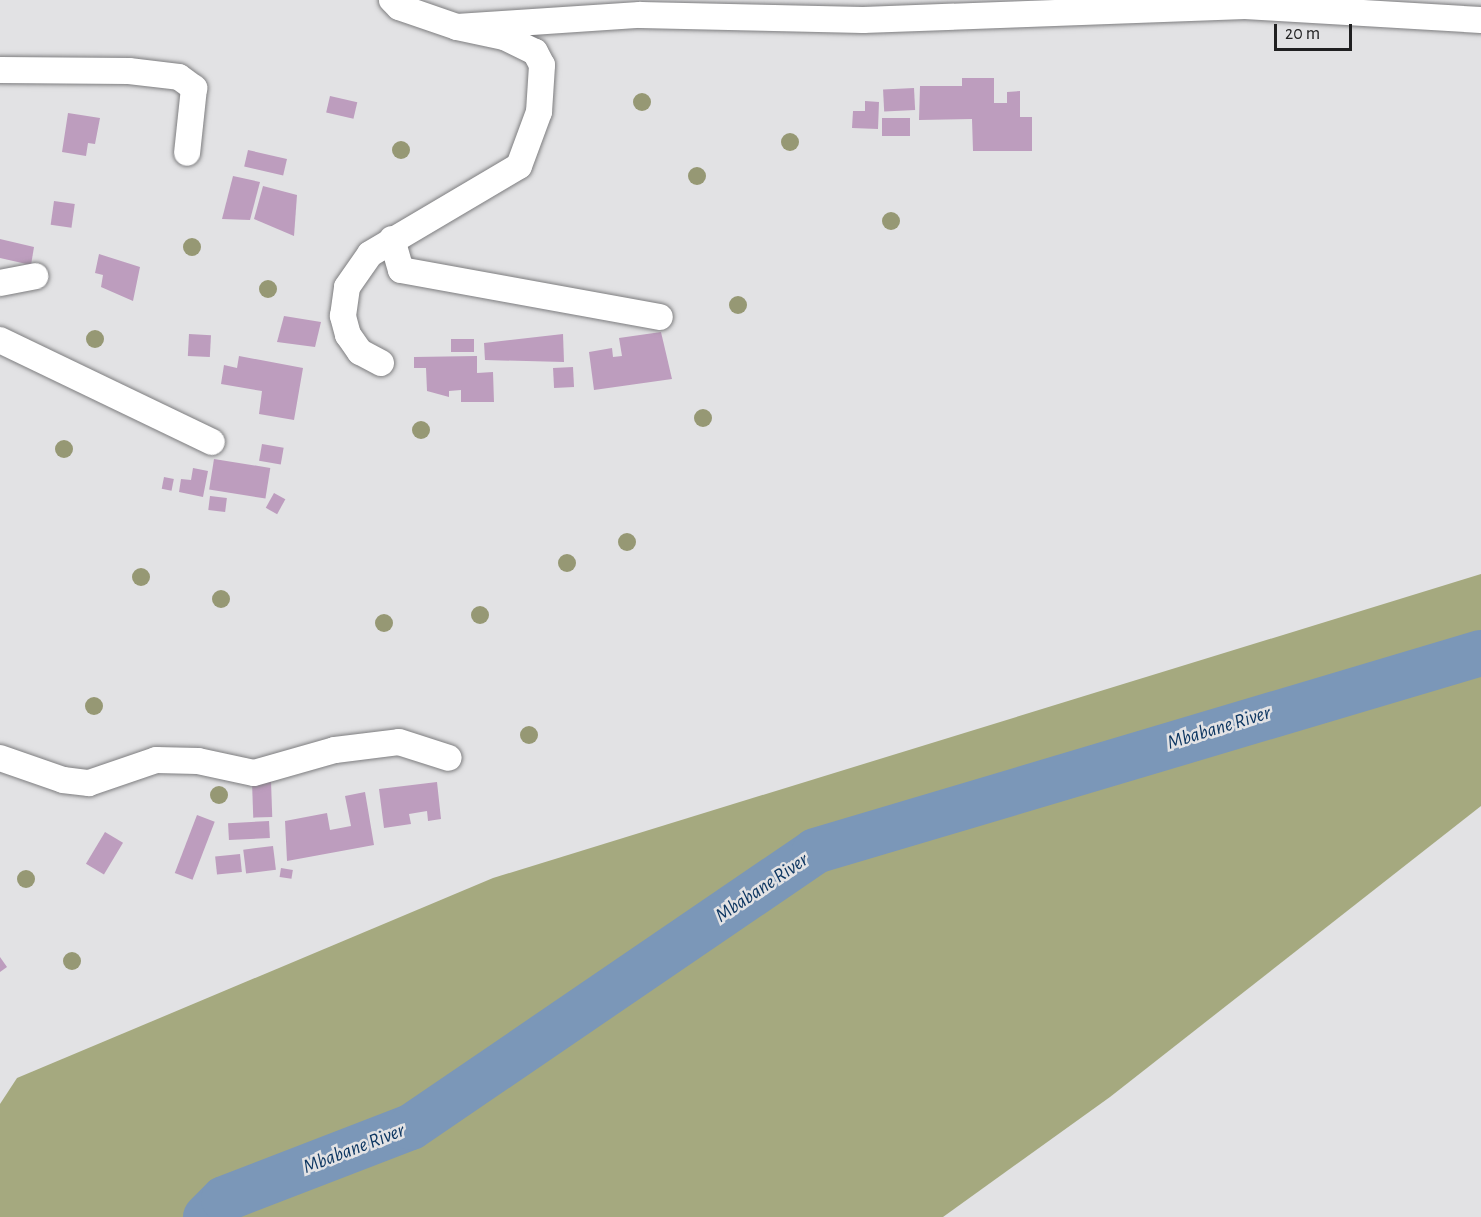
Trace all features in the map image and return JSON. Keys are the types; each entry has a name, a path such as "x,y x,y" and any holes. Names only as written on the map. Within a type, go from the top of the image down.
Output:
{"street":[{"path":"381,363 360,352 343,316 346,287 370,254 519,166 531,141 542,65 535,52 504,37 457,27 399,7 392,0"},
{"path":"457,27 640,15 863,20 1245,6 1481,20"},
{"path":"0,70 129,70 179,77 194,88 187,153"},
{"path":"392,239 401,270 660,317"},
{"path":"0,283 35,276"},
{"path":"0,340 212,442"},
{"path":"0,758 63,780 89,783 156,760 254,773 335,750 399,742 449,758"}],"green space":[{"path":"1481,574 1481,806 1110,1097 943,1217 0,1217 0,1104 17,1078 493,878"}],"building":[{"path":"962,78 994,78 994,103 1007,103 1007,92 1020,91 1020,117 1032,117 1032,151 973,151 972,119 919,120 920,86 962,86"},
{"path":"914,88 915,110 884,112 883,90"},
{"path":"330,96 357,102 353,119 326,113"},
{"path":"865,101 879,102 878,129 852,128 853,111 865,111"},
{"path":"68,113 100,118 95,144 88,143 86,156 62,152"},
{"path":"882,118 910,118 910,136 882,136"},
{"path":"248,150 287,159 283,176 244,167"},
{"path":"233,176 260,182 250,220 222,219"},
{"path":"263,186 297,195 294,236 254,219"},
{"path":"54,201 75,204 71,228 51,225"},
{"path":"0,239 34,247 31,265 0,258"},
{"path":"99,254 140,267 133,301 101,287 103,275 95,273"},
{"path":"284,316 321,322 315,347 277,342"},
{"path":"661,332 672,379 594,390 589,352 612,348 613,357 622,356 619,338"},
{"path":"189,334 211,335 210,357 188,356"},
{"path":"563,334 564,362 485,360 484,343"},
{"path":"451,339 474,339 474,352 451,352"},
{"path":"239,356 303,368 294,420 259,414 262,391 221,384 224,365 237,368"},
{"path":"477,356 477,373 493,372 494,402 461,402 461,390 449,391 449,397 427,391 426,368 414,368 414,357"},
{"path":"573,367 574,387 554,388 553,368"},
{"path":"262,444 284,448 281,465 259,461"},
{"path":"214,459 270,468 265,499 209,490"},
{"path":"193,468 208,471 203,497 179,492 181,479 191,480"},
{"path":"164,477 174,479 172,491 162,489"},
{"path":"274,493 285,499 277,514 266,508"},
{"path":"210,496 227,498 225,512 208,510"},
{"path":"271,781 272,817 253,818 252,782"},
{"path":"437,782 441,819 428,821 427,811 409,814 411,824 384,828 379,789"},
{"path":"365,792 374,845 287,861 285,821 327,813 330,830 351,826 345,796"},
{"path":"197,815 215,822 193,880 175,873"},
{"path":"269,821 270,838 229,840 228,823"},
{"path":"105,832 123,843 104,875 86,864"},
{"path":"273,846 276,870 246,873 243,850"},
{"path":"240,854 242,872 217,875 215,857"},
{"path":"281,868 293,870 291,879 280,877"},
{"path":"0,957 7,967 0,972"}],"waterway":[{"name":"Mbabane River","path":"206,1217 224,1199 411,1127 815,851 1481,653"}]}
